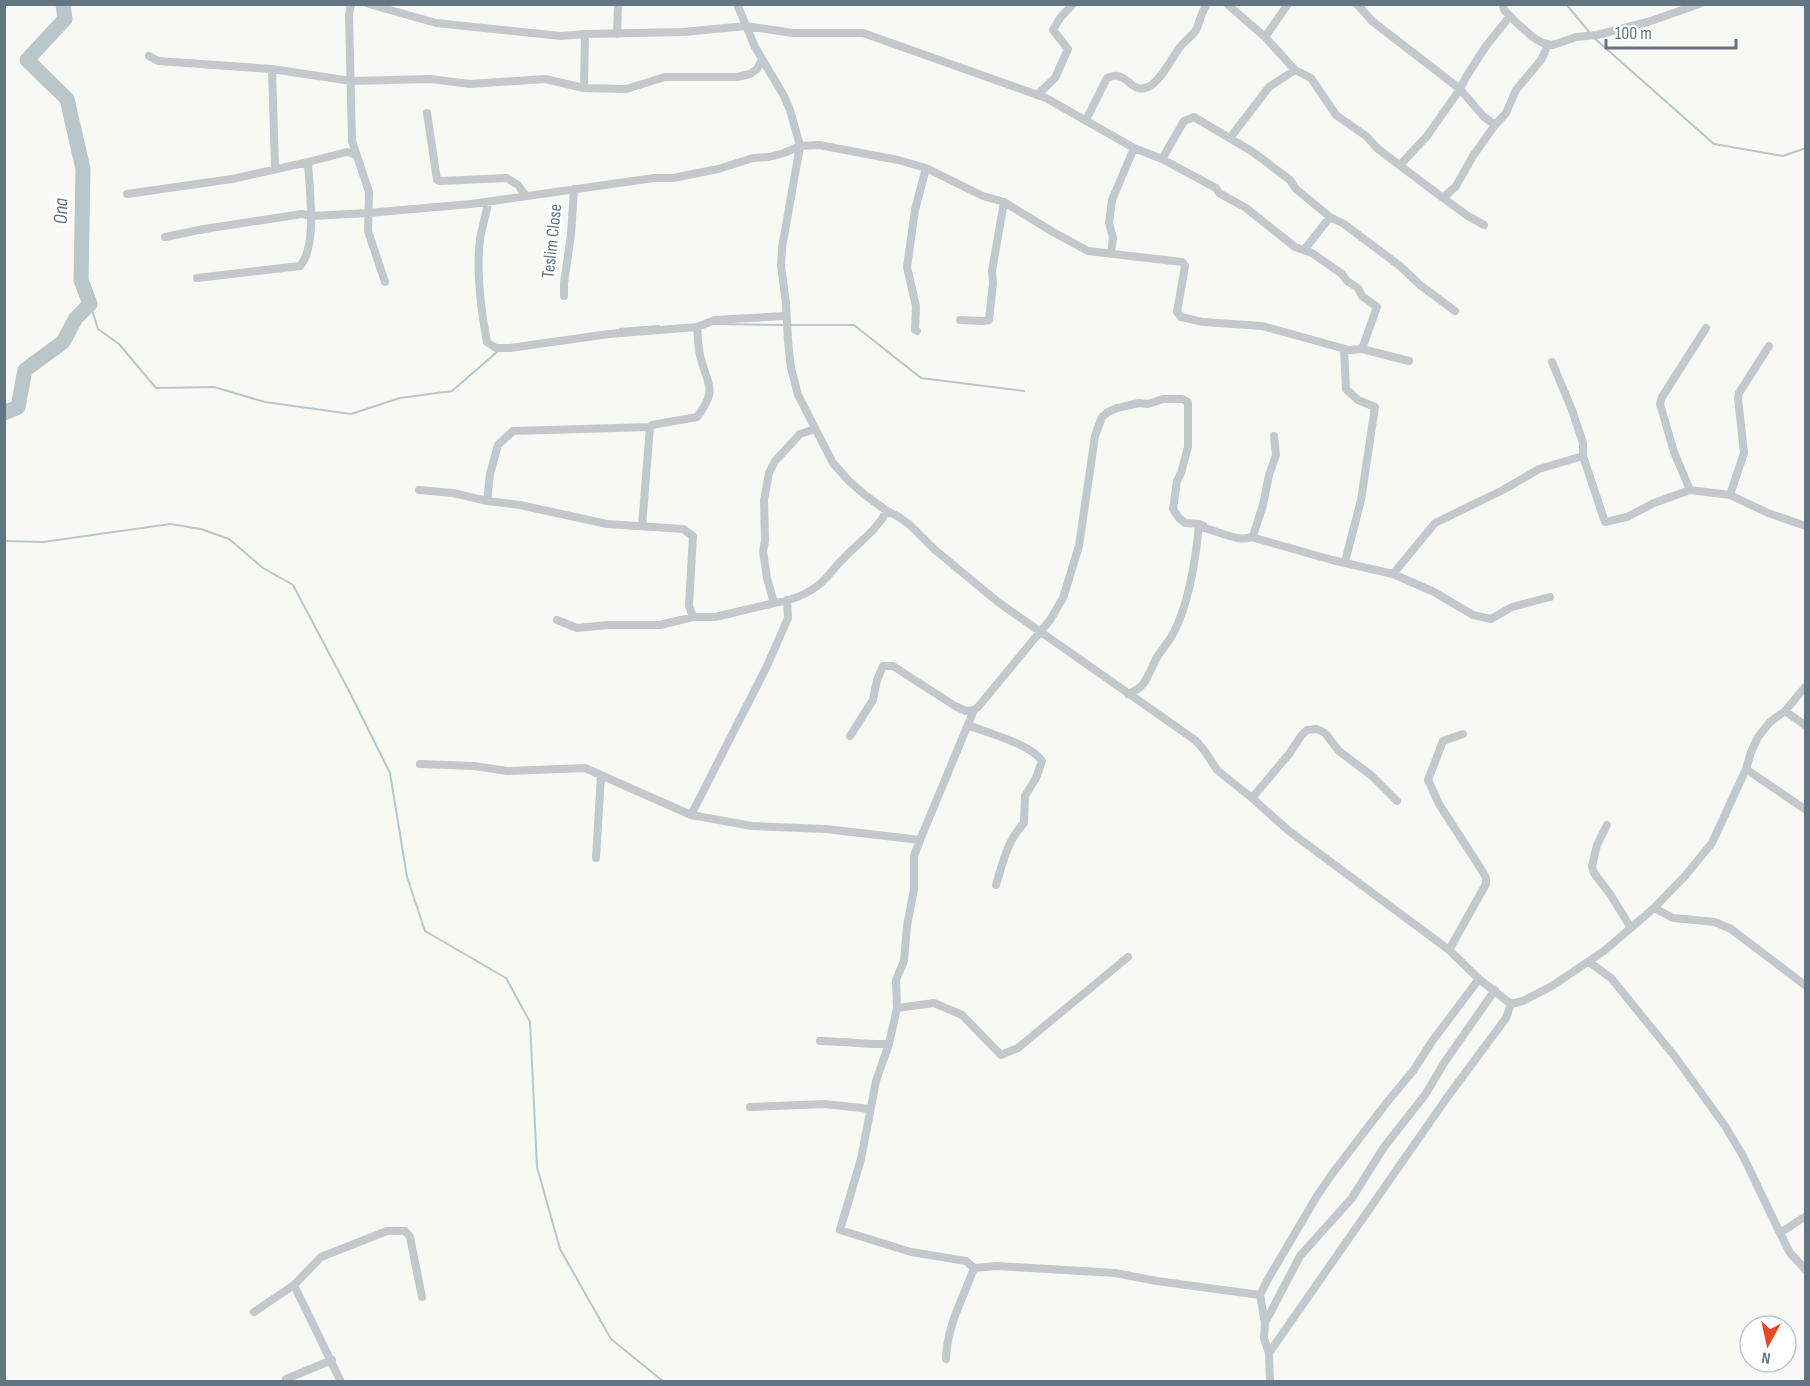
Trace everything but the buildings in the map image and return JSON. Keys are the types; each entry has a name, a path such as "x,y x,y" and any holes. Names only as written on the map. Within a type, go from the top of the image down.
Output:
{"street":[{"path":"351,4 352,141 369,192 368,231 385,282"},
{"path":"369,4 436,23 561,36 585,33 683,32 746,26 793,33 863,33 1046,98 1134,148 1162,159 1216,188 1219,193 1254,213 1295,247 1312,253 1342,274 1347,281 1358,288 1362,296 1377,307 1362,349"},
{"path":"617,34 618,4"},
{"path":"737,4 762,60 784,96 800,146 782,248 782,277 791,368 798,395 833,463 849,481 887,511 910,525 934,549 998,602 1195,740 1217,770 1310,847 1449,950 1479,979 1511,1004"},
{"path":"1037,95 1055,78 1068,49 1053,30 1073,4"},
{"path":"1086,120 1107,78 1122,76 1140,88 1149,87 1157,80 1195,32 1207,4"},
{"path":"1227,4 1265,37 1294,70 1311,78 1336,115 1443,198 1484,225"},
{"path":"1265,37 1288,4"},
{"path":"1357,4 1372,21 1460,89 1483,116 1495,125"},
{"path":"1502,4 1510,16 1534,38 1548,45 1648,22 1699,4"},
{"path":"1400,165 1427,136 1460,89 1486,46 1510,16"},
{"path":"584,88 585,33"},
{"path":"1443,198 1456,186 1473,156 1506,113 1516,90 1541,60 1548,45"},
{"path":"149,56 158,61 272,69 351,81 430,79 471,84 545,79 584,88 626,89 665,77 737,77 750,74 757,69 762,60"},
{"path":"272,69 275,168"},
{"path":"1230,138 1269,87 1294,70"},
{"path":"427,113 437,180 440,182 507,178 518,185 526,196"},
{"path":"1162,159 1174,135 1188,118 1194,117 1252,152 1290,180 1296,189 1330,217 1344,224 1400,266 1420,285 1455,311"},
{"path":"165,237 302,214 312,216 368,213 488,202 654,178 673,178 718,169 753,158 769,157 800,146 819,146 898,160 926,168 983,196 1004,202 1088,251 1184,263 1178,309 1181,317 1203,322 1262,326 1344,349 1362,349 1409,361"},
{"path":"1111,253 1113,238 1109,223 1112,200 1134,148"},
{"path":"127,194 232,179 347,152 356,155"},
{"path":"197,278 300,266 307,256 312,216 308,188 308,162"},
{"path":"917,332 915,330 916,306 907,267 915,210 926,168"},
{"name":"Teslim Close","path":"564,296 572,235 574,189"},
{"path":"488,202 480,239 478,278 488,342 496,348 609,334 697,327 715,320 786,316"},
{"path":"960,320 989,320 992,271 1004,202"},
{"path":"1304,250 1330,217"},
{"path":"487,501 490,474 498,445 513,431 650,427 697,417 708,402 710,388 699,352 697,327"},
{"path":"1690,490 1674,452 1660,404 1662,397 1706,328"},
{"path":"1730,495 1744,453 1738,393 1769,346"},
{"path":"1344,349 1346,389 1358,400 1375,407 1361,500 1345,562"},
{"path":"1552,362 1583,443 1583,456 1605,522 1627,517 1654,503 1690,490 1730,495 1768,513 1806,526"},
{"path":"1260,1295 1115,1273 997,1266 974,1268 966,1261 911,1252 840,1230 861,1159 876,1081 889,1044 897,1008 896,980 904,961 907,926 914,889 915,856 920,840 974,710 1058,609 1070,579 1079,546 1095,436 1102,417 1117,408 1138,403 1148,404 1163,399 1182,399 1188,402 1188,447 1177,481 1173,509 1185,523 1199,524 1204,528 1243,540 1255,533 1276,455 1274,436"},
{"path":"642,526 650,427"},
{"path":"774,603 763,551 765,541 764,500 769,473 775,461 800,434 814,429"},
{"path":"1393,574 1435,523 1503,490 1539,469 1583,456"},
{"path":"419,490 453,493 487,501 520,505 608,524 683,528 693,536 689,606 693,617"},
{"path":"557,620 577,628 608,625 660,625 787,600 802,595 821,583 880,524 887,511"},
{"path":"1128,694 1144,685 1157,658 1175,630 1191,580 1199,524"},
{"path":"1251,537 1332,560 1393,574 1434,592 1473,615 1491,619 1512,607 1550,597"},
{"path":"691,815 767,666 788,618 787,600"},
{"path":"850,736 873,700 883,666 893,666 960,709 974,710"},
{"path":"1511,1004 1523,1001 1552,986 1589,962 1654,909 1685,876 1712,843 1746,770 1758,737 1770,722 1785,711 1806,686"},
{"path":"1785,711 1806,726"},
{"path":"968,725 1011,740 1038,756 1042,761 1036,778 1025,796 1024,823 1014,833 996,885"},
{"path":"1252,798 1301,736 1307,730 1317,729 1325,733 1339,751 1372,776 1397,801"},
{"path":"1449,950 1486,884 1483,872 1438,804 1428,780 1443,741 1463,734"},
{"path":"420,764 474,766 507,771 585,768 691,815 753,826 826,829 920,840"},
{"path":"1746,770 1806,810"},
{"path":"597,858 601,775"},
{"path":"1607,825 1597,845 1592,866 1594,873 1631,928"},
{"path":"1654,909 1673,918 1715,922 1731,929 1806,986"},
{"path":"897,1008 934,1003 962,1015 1001,1055 1018,1048 1128,957"},
{"path":"1589,962 1611,978 1676,1058 1725,1126 1743,1156 1790,1253 1806,1270"},
{"path":"1270,1382 1269,1353 1264,1338 1265,1323 1260,1295 1287,1246 1332,1174 1413,1071 1433,1040 1479,979"},
{"path":"1265,1323 1299,1256 1352,1198 1384,1147 1425,1095 1444,1063 1495,990"},
{"path":"1269,1353 1446,1099 1506,1018 1511,1004"},
{"path":"820,1041 889,1044"},
{"path":"750,1107 825,1104 870,1109"},
{"path":"1780,1233 1806,1216"},
{"path":"254,1312 294,1285 321,1257 387,1231 405,1231 410,1237 422,1297"},
{"path":"946,1359 946,1345 952,1320 974,1268"},
{"path":"294,1285 341,1382"},
{"path":"286,1379 332,1360"}],"waterway":[{"name":"Ona","path":"4,413 18,407 25,370 63,342 76,318 90,304 81,280 83,169 67,99 27,60 65,19 63,4"},
{"path":"1566,4 1590,33"},
{"path":"1593,37 1714,144 1783,156 1806,148"},
{"path":"90,304 98,329 119,344 156,388 214,387 265,402 351,414 400,398 452,391 498,351"},
{"path":"713,324 785,325"},
{"path":"791,325 854,325 921,378 1024,391"},
{"path":"620,329 659,326"},
{"path":"4,541 43,542 170,524 201,529 229,539 263,568 293,585 390,773 407,877 425,931 506,978 530,1022 537,1167 560,1249 611,1339 664,1382"}]}
